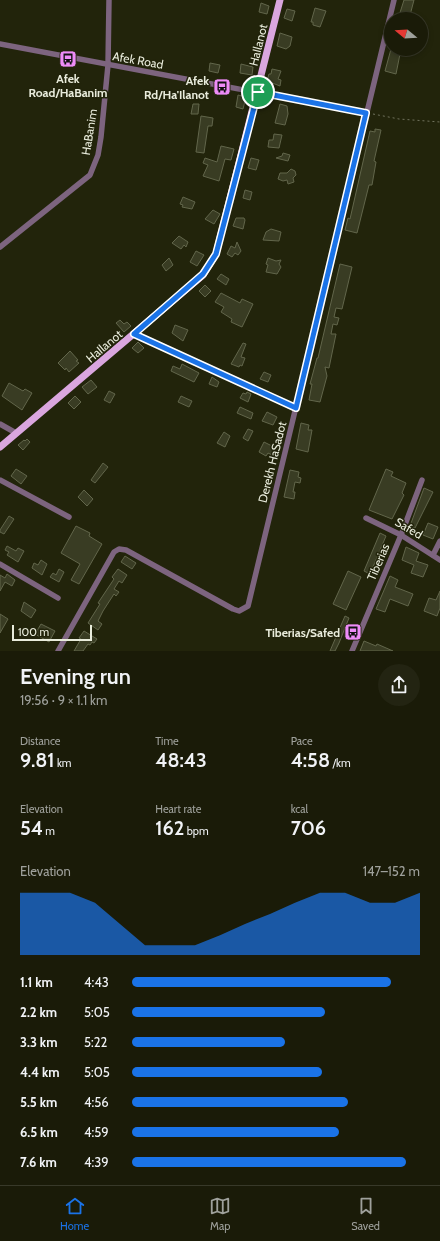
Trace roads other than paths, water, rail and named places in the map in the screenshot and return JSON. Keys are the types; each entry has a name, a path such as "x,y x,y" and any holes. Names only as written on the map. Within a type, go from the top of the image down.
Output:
{"main road":[{"name":"HaIlanot","path":"0,447 203,274 216,254 280,0"}],"street":[{"name":"HaBanim","path":"0,247 90,175 98,155 101,137 108,65 109,0"},
{"name":"Derekh HaSadot","path":"58,651 114,552 119,550 126,550 233,609 239,611 248,606 394,0"},
{"name":"Afek Road","path":"0,44 366,113"},
{"path":"134,334 296,408"},
{"path":"0,424 16,433"},
{"path":"0,480 69,516"},
{"name":"Tiberias","path":"352,651 401,535 422,480"},
{"name":"Safed","path":"366,518 401,535 440,560"},
{"path":"433,556 440,541"},
{"path":"0,564 58,598"}],"place":[{"name":"Afek Road/HaBanim","path":"68,59"},
{"name":"Afek Rd/Ha'Ilanot","path":"222,87"},
{"name":"Tiberias/Safed","path":"353,632"}]}
